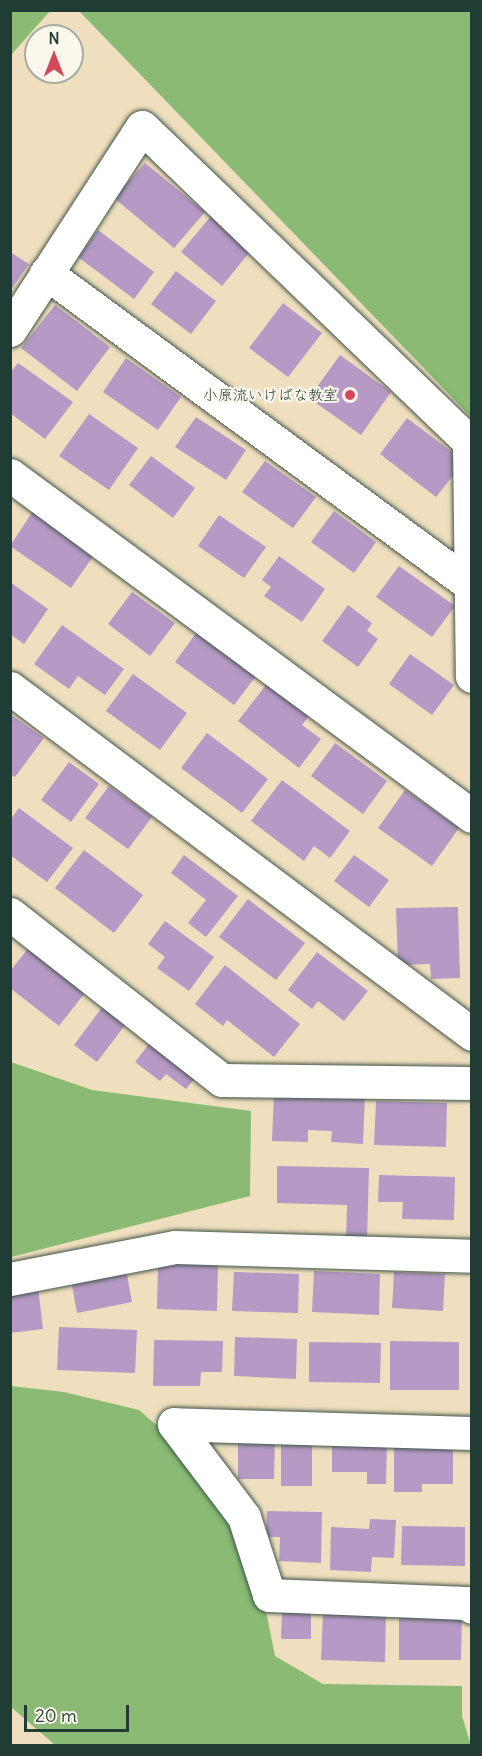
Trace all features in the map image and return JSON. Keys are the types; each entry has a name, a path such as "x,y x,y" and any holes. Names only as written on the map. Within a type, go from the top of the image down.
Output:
{"street":[{"path":"10,330 142,127 470,442 471,676"},
{"path":"46,273 469,584"},
{"path":"10,475 471,816"},
{"path":"10,688 471,1034"},
{"path":"10,914 222,1080 471,1083"},
{"path":"10,1279 175,1247 471,1256"},
{"path":"471,1433 174,1424 244,1517 268,1595 466,1603 471,1607"}],"green space":[{"path":"10,11 50,11 38,24 24,24 24,40 11,55"},
{"path":"79,11 471,11 471,417"},
{"path":"11,1062 92,1090 251,1111 250,1196 11,1257"},
{"path":"11,1386 64,1392 139,1410 168,1435 236,1526 265,1606 275,1656 323,1684 462,1686 462,1716 471,1745 55,1745 11,1707"}],"building":[{"path":"145,163 205,212 174,248 114,198"},
{"path":"212,215 253,248 222,286 181,252"},
{"path":"98,230 154,272 134,299 78,257"},
{"path":"10,252 29,264 10,291"},
{"path":"176,271 216,301 191,334 151,304"},
{"path":"283,303 322,333 288,377 249,348"},
{"path":"55,305 110,347 77,391 21,348"},
{"name":"小原流いけばな教室","path":"340,355 391,392 361,435 309,398"},
{"path":"126,358 181,397 158,430 103,392"},
{"path":"18,363 73,402 45,439 10,413 10,373"},
{"path":"89,414 138,448 109,490 59,456"},
{"path":"196,417 246,450 226,480 175,447"},
{"path":"407,418 452,452 455,473 436,497 380,454"},
{"path":"151,456 195,488 173,518 129,485"},
{"path":"265,461 316,497 293,528 242,492"},
{"path":"37,505 99,548 71,588 10,546"},
{"path":"334,511 376,542 354,573 311,542"},
{"path":"219,515 266,547 244,578 198,546"},
{"path":"279,556 325,589 302,622 264,596 271,587 262,580"},
{"path":"399,566 455,606 432,637 376,597"},
{"path":"10,582 48,609 24,644 10,634"},
{"path":"132,592 175,623 150,656 108,624"},
{"path":"348,605 372,623 367,631 378,639 358,667 322,641"},
{"path":"62,625 124,669 105,695 78,676 69,689 34,664"},
{"path":"199,629 259,672 234,705 175,662"},
{"path":"410,654 454,685 432,715 389,684"},
{"path":"133,674 187,713 160,750 106,711"},
{"path":"270,680 312,712 302,725 321,739 299,768 238,721"},
{"path":"10,714 44,738 15,777 10,774"},
{"path":"207,733 268,779 242,813 181,768"},
{"path":"335,743 387,781 363,814 311,776"},
{"path":"69,762 99,784 71,822 41,800"},
{"path":"282,780 350,831 330,858 314,846 304,861 251,821"},
{"path":"109,786 152,817 128,849 85,818"},
{"path":"405,790 459,828 432,866 378,828"},
{"path":"19,808 73,848 47,882 10,855 10,820"},
{"path":"84,850 143,895 114,933 55,888"},
{"path":"184,855 238,896 206,937 188,923 206,900 171,873"},
{"path":"354,855 389,880 369,907 334,881"},
{"path":"248,899 305,943 276,980 219,937"},
{"path":"458,907 460,978 431,979 430,964 398,965 396,908"},
{"path":"165,921 214,957 189,991 157,968 165,957 148,944"},
{"path":"31,945 88,989 59,1026 10,988 10,971"},
{"path":"317,952 368,991 344,1021 318,1001 312,1009 288,990"},
{"path":"225,965 300,1024 274,1057 227,1020 223,1026 195,1004"},
{"path":"106,1002 129,1020 97,1062 74,1045"},
{"path":"152,1040 197,1076 186,1089 166,1074 160,1081 135,1062"},
{"path":"274,1091 365,1094 363,1144 331,1142 332,1131 308,1130 308,1142 272,1141"},
{"path":"376,1101 447,1103 446,1147 374,1145"},
{"path":"277,1166 369,1168 367,1240 346,1240 347,1205 277,1203"},
{"path":"379,1175 455,1177 454,1220 402,1219 403,1202 378,1202"},
{"path":"158,1263 218,1264 217,1311 157,1309"},
{"path":"126,1269 132,1302 77,1313 71,1280"},
{"path":"314,1271 380,1274 379,1315 312,1312"},
{"path":"234,1272 299,1274 298,1313 232,1311"},
{"path":"394,1272 445,1274 443,1311 392,1308"},
{"path":"38,1287 43,1329 10,1333 10,1290"},
{"path":"59,1327 137,1330 135,1373 57,1370"},
{"path":"235,1337 297,1339 296,1379 234,1376"},
{"path":"154,1340 223,1341 222,1372 201,1372 200,1386 153,1386"},
{"path":"390,1341 459,1342 459,1390 390,1390"},
{"path":"309,1342 381,1343 380,1383 309,1382"},
{"path":"281,1434 312,1434 312,1486 281,1486"},
{"path":"238,1439 275,1440 274,1479 238,1479"},
{"path":"332,1443 387,1444 386,1484 367,1484 367,1472 332,1472"},
{"path":"394,1447 453,1447 453,1484 422,1484 422,1492 394,1492"},
{"path":"267,1511 322,1512 321,1563 279,1561 280,1537 266,1537"},
{"path":"370,1519 396,1520 394,1558 372,1557 371,1572 330,1570 331,1527 369,1529"},
{"path":"402,1526 465,1527 465,1566 401,1565"},
{"path":"282,1611 311,1611 311,1639 281,1639"},
{"path":"323,1612 386,1613 385,1662 321,1660"},
{"path":"399,1612 462,1613 461,1660 399,1660"}],"place":[{"name":"小原流いけばな教室","path":"350,395"}]}
